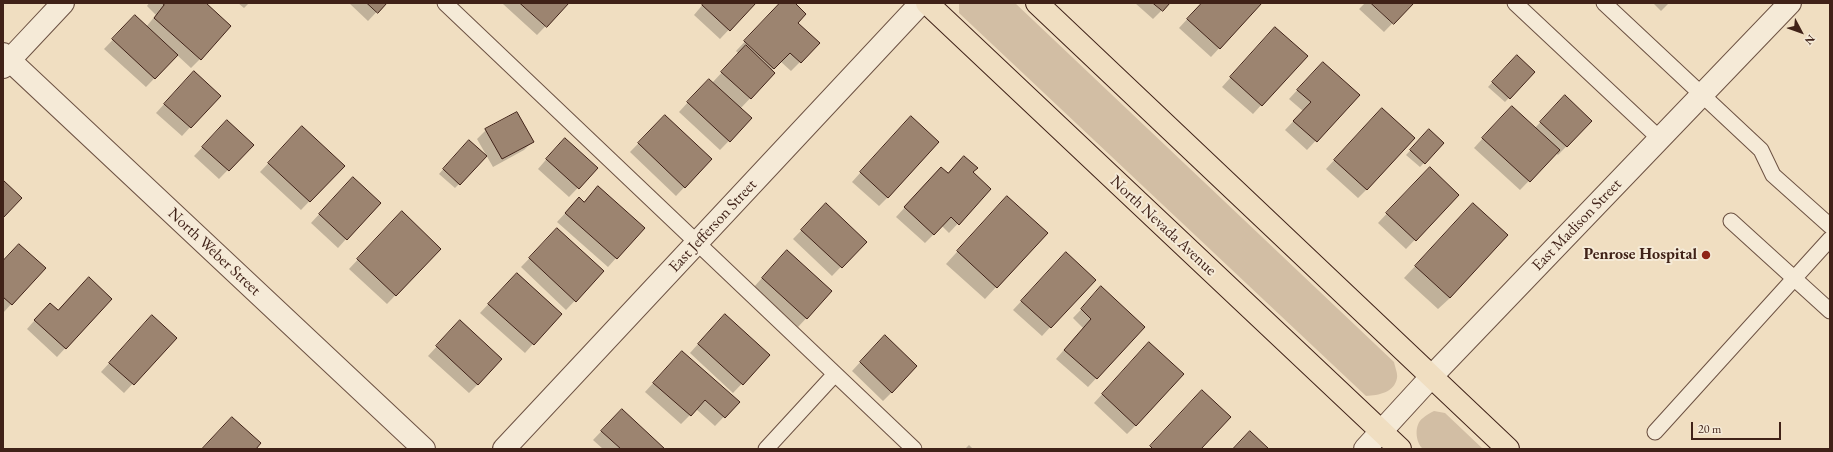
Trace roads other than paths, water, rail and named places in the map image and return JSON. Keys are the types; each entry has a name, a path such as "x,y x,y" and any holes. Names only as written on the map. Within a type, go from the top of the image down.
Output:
{"main road":[{"name":"North Nevada Avenue","path":"928,3 1400,449"},
{"path":"1037,3 1508,449"}],"street":[{"path":"5,60 63,3"},
{"name":"East Jefferson Street","path":"504,449 921,3"},
{"name":"East Madison Street","path":"1365,449 1790,3"},
{"name":"North Weber Street","path":"5,60 424,449"}],"lane":[{"path":"445,3 914,449"},
{"path":"1515,3 1660,138"},
{"path":"1604,3 1761,150 1773,175 1830,226"},
{"path":"1731,221 1830,311"},
{"path":"1654,432 1830,239"},
{"path":"766,449 835,374"}],"place":[{"name":"Penrose Hospital","path":"1706,255"}]}
